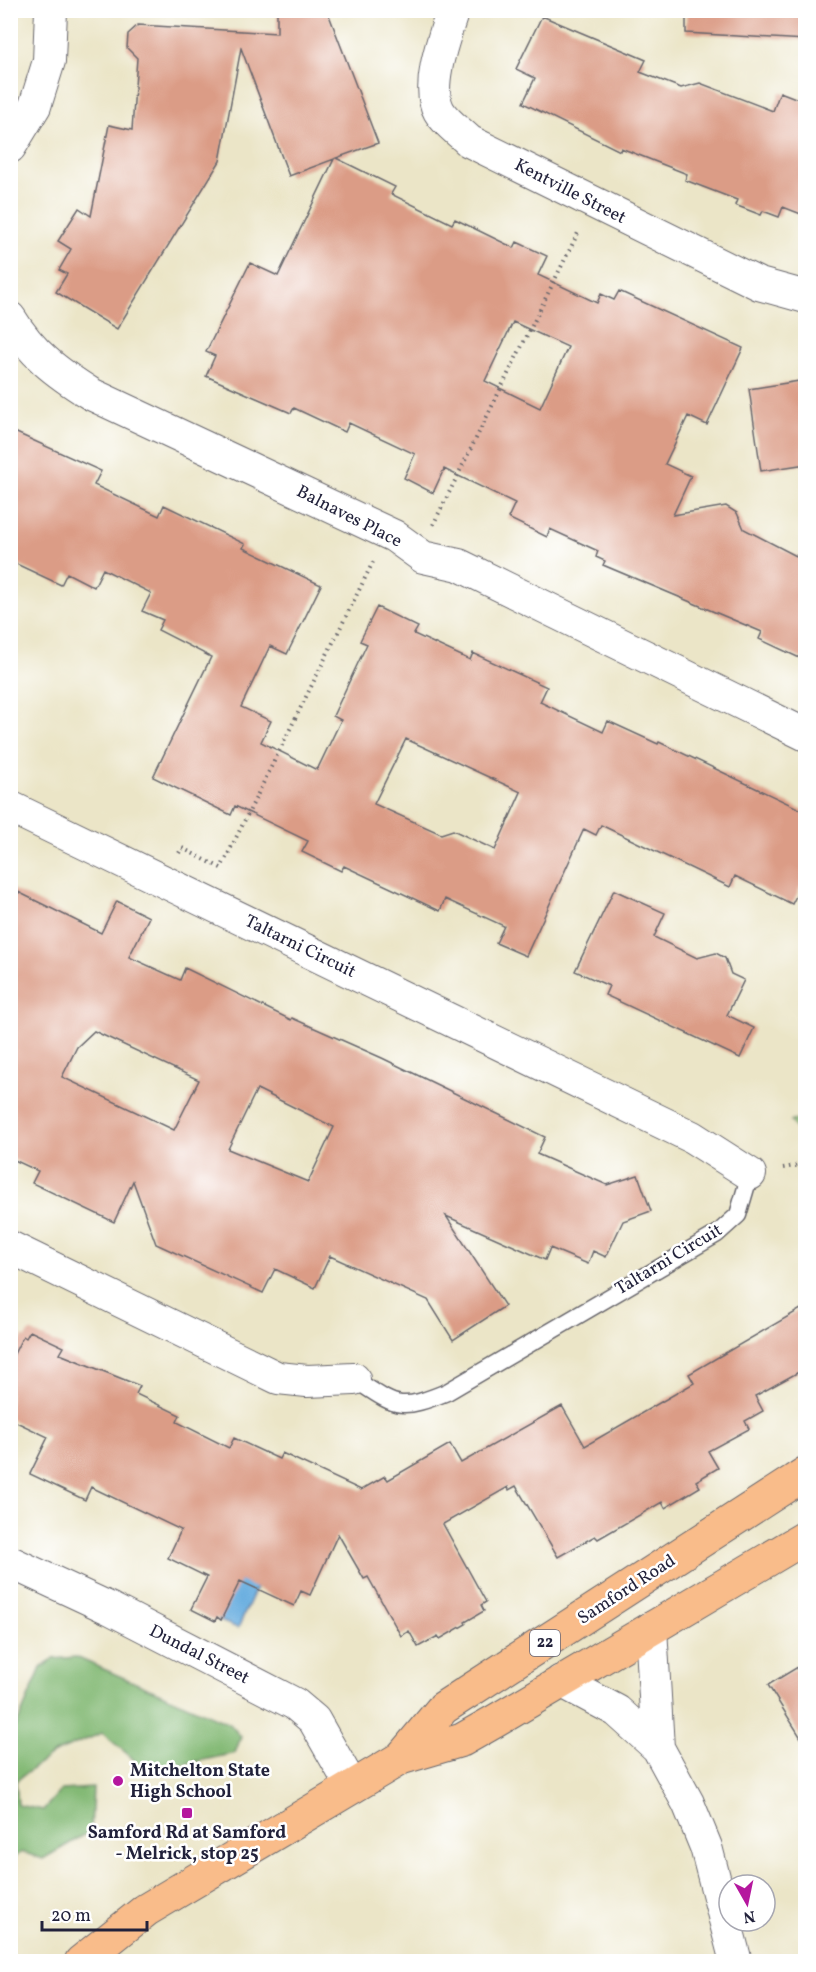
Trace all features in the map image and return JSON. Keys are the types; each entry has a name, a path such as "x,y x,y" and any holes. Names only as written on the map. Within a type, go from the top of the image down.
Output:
{"main road":[{"name":"Samford Road","path":"401,1758 443,1708 806,1473"},
{"name":"Samford Road","path":"81,1962 146,1910 401,1758 462,1740 806,1537"}],"street":[{"path":"10,147 35,106 49,61 51,10"},
{"name":"Kentville Street","path":"453,10 441,45 434,80 438,110 469,141 759,284 806,297"},
{"name":"Balnaves Place","path":"10,318 21,336 51,369 91,394 394,536 423,557 459,565 806,735"},
{"name":"Taltarni Circuit","path":"10,807 692,1137 750,1174"},
{"name":"Taltarni Circuit","path":"10,1248 278,1378 307,1382 354,1379"},
{"name":"Dundal Street","path":"10,1562 111,1610 295,1704 314,1720 352,1787"},
{"path":"651,1628 658,1748"},
{"path":"561,1681 617,1711 658,1748 688,1803 706,1846 736,1962"}],"lane":[{"name":"Taltarni Circuit","path":"354,1379 390,1403 414,1405 447,1392 717,1234 738,1215 750,1174"}],"path":[{"path":"422,522 432,526 578,231 599,236 611,213"},
{"path":"161,880 182,848 221,868 378,551"}],"green space":[{"path":"806,1120 805,1145 791,1121"},
{"path":"76,1657 230,1724 241,1737 235,1753 145,1773 131,1757 102,1733 54,1753 16,1781 18,1805 43,1810 61,1790 93,1788 91,1831 43,1859 22,1852 11,1860 11,1731 17,1724 41,1668 53,1659"}],"water":[{"path":"238,1577 257,1586 238,1628 218,1620"}],"building":[{"path":"277,10 327,10 378,143 336,158 395,187 391,194 452,224 455,219 514,248 517,242 547,256 538,275 597,303 601,294 614,300 619,291 743,348 707,425 688,416 665,464 691,476 673,515 726,506 737,513 744,529 806,561 806,661 759,639 762,632 603,565 605,561 596,557 598,551 550,529 547,537 508,518 515,503 444,469 433,493 404,478 415,454 349,423 345,432 294,408 291,413 206,376 215,356 206,352 250,263 278,276 334,159 289,176 241,48 220,161 117,329 56,292 67,274 59,270 71,249 58,241 79,208 91,216 109,125 132,130 137,58 127,48 128,34 138,25 277,33","holes":["513,322 568,347 540,408 485,381"]},
{"path":"686,10 806,10 806,40 686,33"},
{"path":"542,16 646,60 640,72 681,88 700,83 773,111 780,92 806,102 806,216 783,207 779,217 763,211 761,215 735,205 737,200 685,180 687,174 621,148 620,151 523,103 535,78 516,69"},
{"path":"806,380 806,464 761,471 749,389"},
{"path":"10,430 101,471 94,485 159,516 164,505 245,544 243,548 321,585 287,654 270,646 241,707 271,721 261,742 317,770 341,720 333,716 367,644 360,641 377,607 418,627 414,634 470,660 473,653 547,687 540,702 603,732 608,721 658,744 659,742 806,812 806,876 792,904 735,876 730,887 601,825 596,835 584,829 526,956 496,943 504,926 445,899 440,911 344,866 341,871 302,852 308,841 235,806 231,815 153,777 211,657 158,630 163,620 142,611 151,593 103,569 94,587 67,573 61,585 10,561","holes":["406,739 521,792 495,850 453,830 441,834 374,804"]},
{"path":"10,888 101,933 117,901 149,917 129,957 180,980 185,968 291,1020 292,1018 382,1058 545,1137 537,1154 607,1185 638,1175 651,1211 623,1221 606,1257 593,1251 588,1264 550,1248 545,1260 446,1216 505,1306 453,1340 428,1300 330,1256 315,1288 275,1269 263,1293 156,1244 133,1181 114,1222 32,1183 38,1171 10,1158","holes":["94,1031 199,1080 174,1130 62,1077 77,1047","257,1089 334,1127 308,1182 228,1149"]},
{"path":"614,890 665,913 654,937 697,958 716,953 725,958 731,974 744,980 727,1015 754,1028 740,1058 605,995 609,986 575,971"},
{"path":"806,1306 806,1368 755,1396 763,1411 745,1421 749,1429 708,1451 718,1468 696,1481 700,1487 665,1508 662,1502 598,1539 595,1536 558,1557 516,1486 509,1490 508,1487 443,1524 486,1602 481,1605 484,1611 465,1622 466,1624 440,1639 438,1636 418,1647 409,1631 401,1636 368,1577 364,1579 338,1534 310,1595 301,1591 294,1606 240,1581 221,1620 217,1617 215,1621 191,1609 207,1577 168,1558 181,1530 91,1487 85,1500 30,1474 48,1437 10,1419 10,1362 23,1336 26,1338 30,1331 64,1347 60,1354 140,1386 136,1394 180,1415 177,1422 229,1448 234,1438 279,1459 282,1453 361,1490 385,1476 388,1480 450,1444 461,1463 562,1406 585,1446 694,1383 689,1374"},
{"path":"806,1662 806,1746 768,1685"}],"place":[{"name":"Mitchelton State High School","path":"118,1781"},
{"name":"Samford Rd at Samford - Melrick, stop 25","path":"187,1813"}]}
